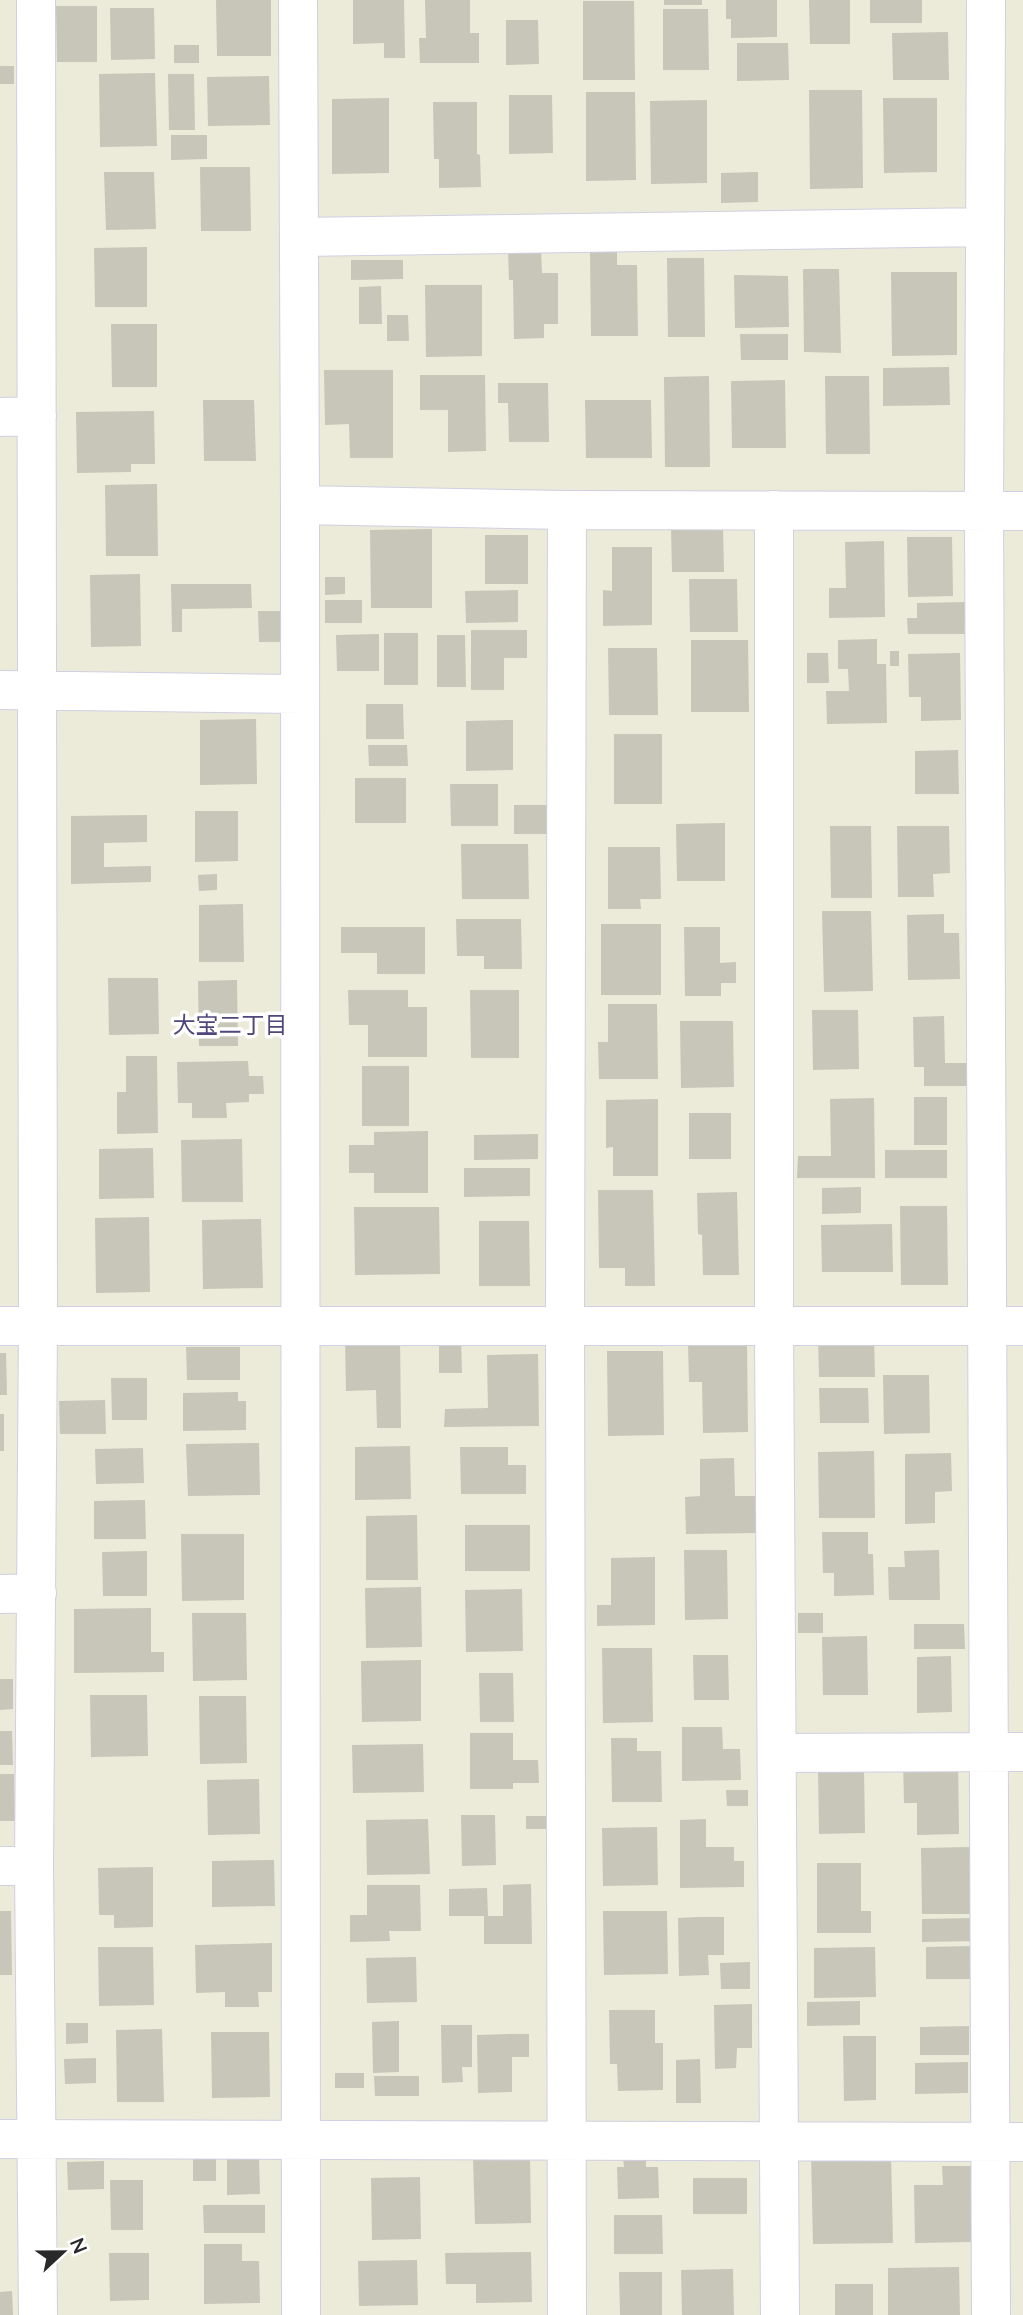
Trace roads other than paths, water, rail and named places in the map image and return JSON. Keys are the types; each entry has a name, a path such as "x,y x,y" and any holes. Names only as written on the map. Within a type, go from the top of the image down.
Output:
{"street":[{"path":"36,0 18,417 18,689 38,1326 18,1594 17,1866 18,2139 38,2315"},
{"path":"298,0 301,2315"},
{"path":"986,0 984,511 1004,1326 1006,2142 991,2315"},
{"path":"299,237 985,227"},
{"path":"300,505 568,510 1023,511"},
{"path":"567,2315 565,1325 568,510"},
{"path":"774,510 774,1327 780,2315"},
{"path":"18,689 300,694"},
{"path":"0,1326 1004,1326"},
{"path":"777,1753 1005,1752"},
{"path":"18,2139 1006,2142"}],"district":[{"name":"大宝二丁目","path":"230,1024"}]}
